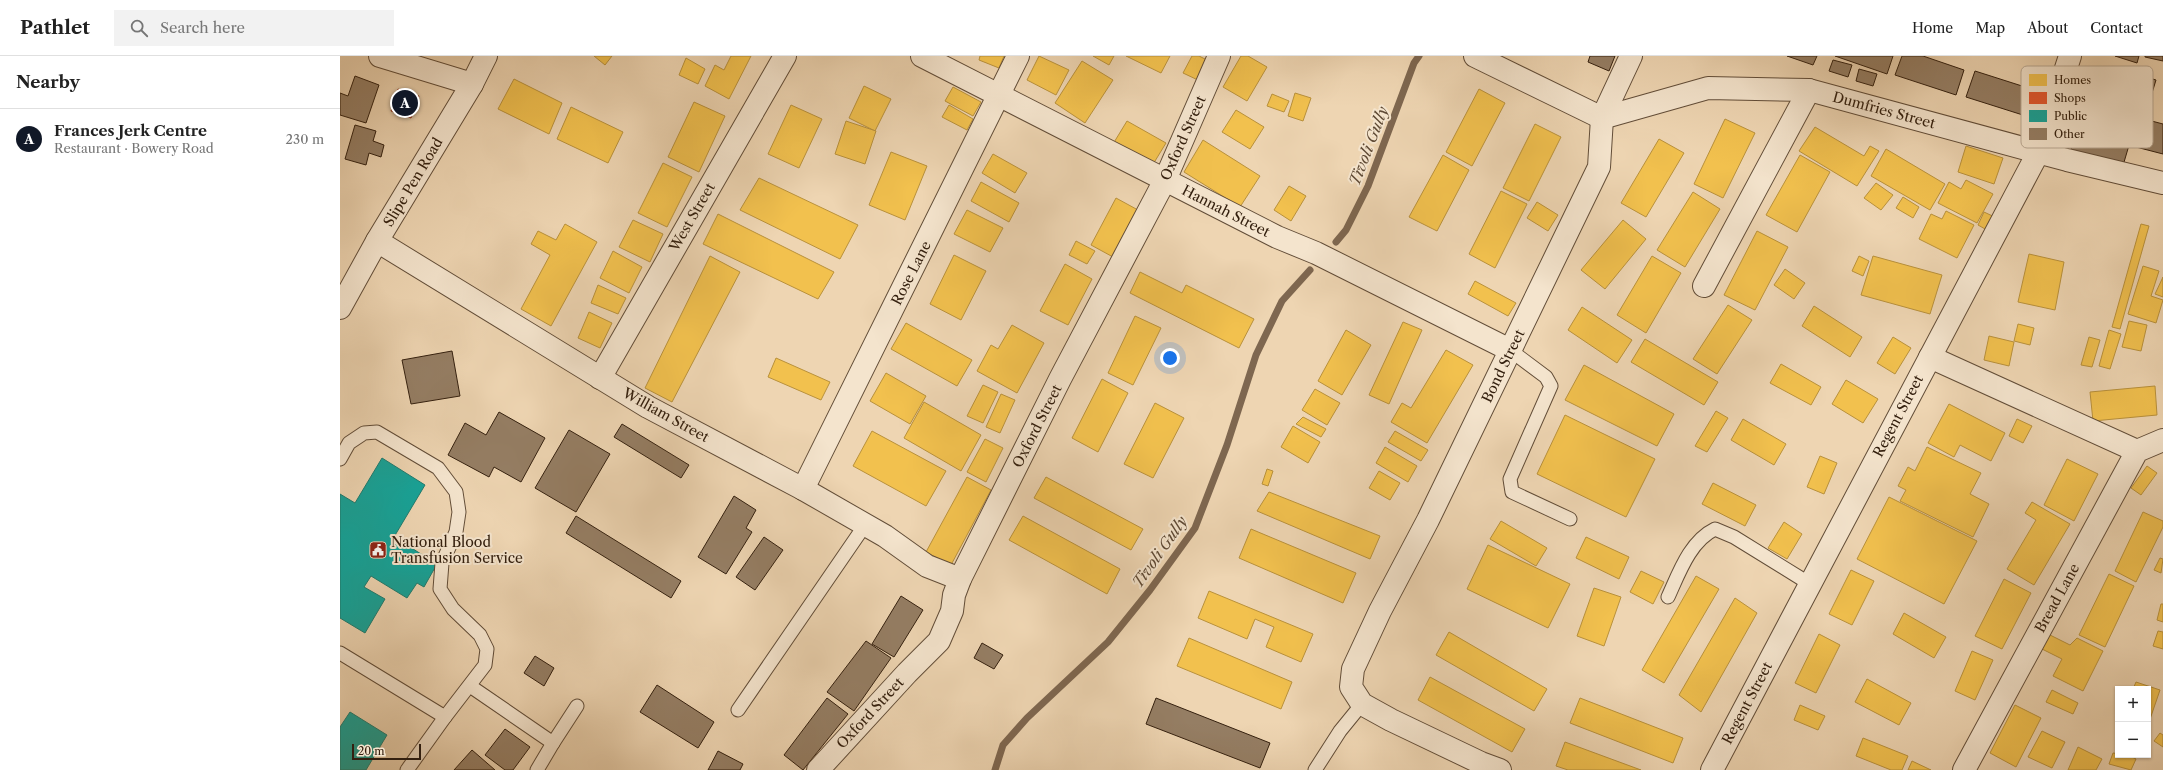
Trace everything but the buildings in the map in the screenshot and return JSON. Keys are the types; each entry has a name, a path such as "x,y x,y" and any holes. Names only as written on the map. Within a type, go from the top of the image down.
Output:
{"street":[{"path":"380,56 472,84"},
{"name":"Slipe Pen Road","path":"340,308 377,241 472,84 486,56"},
{"name":"West Street","path":"600,378 785,56"},
{"name":"Hannah Street","path":"922,56 999,97 1277,237 1316,253 1510,350"},
{"name":"Rose Lane","path":"804,488 1018,56"},
{"name":"Oxford Street","path":"818,770 907,673 939,641 952,611 954,595 960,580 1060,379 1165,180 1219,56"},
{"path":"1474,56 1602,118"},
{"name":"Bond Street","path":"1362,704 1351,687 1353,669 1380,611 1432,513 1599,167 1602,118 1632,56"},
{"name":"Regent Street","path":"2067,66 2070,56"},
{"name":"Dumfries Street","path":"1602,118 1708,88 1808,90 2021,146"},
{"path":"1704,286 1808,90"},
{"name":"Dumfries Street","path":"2028,148 2067,160 2163,183"},
{"name":"Regent Street","path":"1712,770 2040,148"},
{"name":"William Street","path":"377,241 648,407 804,488 865,524 927,566 960,580"},
{"path":"1930,357 2137,451 2163,440"},
{"name":"Bread Lane","path":"1972,768 2137,451"},
{"path":"1362,704 1398,724 1481,763 1500,770"}],"lane":[{"path":"1510,350 1546,377 1552,386 1510,479 1512,492 1570,519"},
{"path":"340,459 350,443 364,433 377,432 438,468 456,492 459,512 456,532 442,563 440,590 453,609 480,635 487,649 485,665 407,770"},
{"path":"738,710 865,524"},
{"path":"1668,597 1686,558 1705,534 1716,529 1734,537 1810,584"},
{"path":"340,653 445,717"},
{"path":"470,686 553,743"},
{"path":"1315,770 1340,731 1362,704"},
{"path":"537,770 577,706"}],"waterway":[{"name":"Tivoli Gully","path":"1336,242 1346,230 1368,186 1414,63 1419,56"},
{"name":"Tivoli Gully","path":"995,770 1003,745 1027,718 1108,642 1150,590 1195,528 1227,445 1256,355 1282,301 1310,270"}],"place":[{"name":"Frances Jerk Centre","path":"405,103"},
{"name":"National Blood Transfusion Service","path":"378,550"}]}
